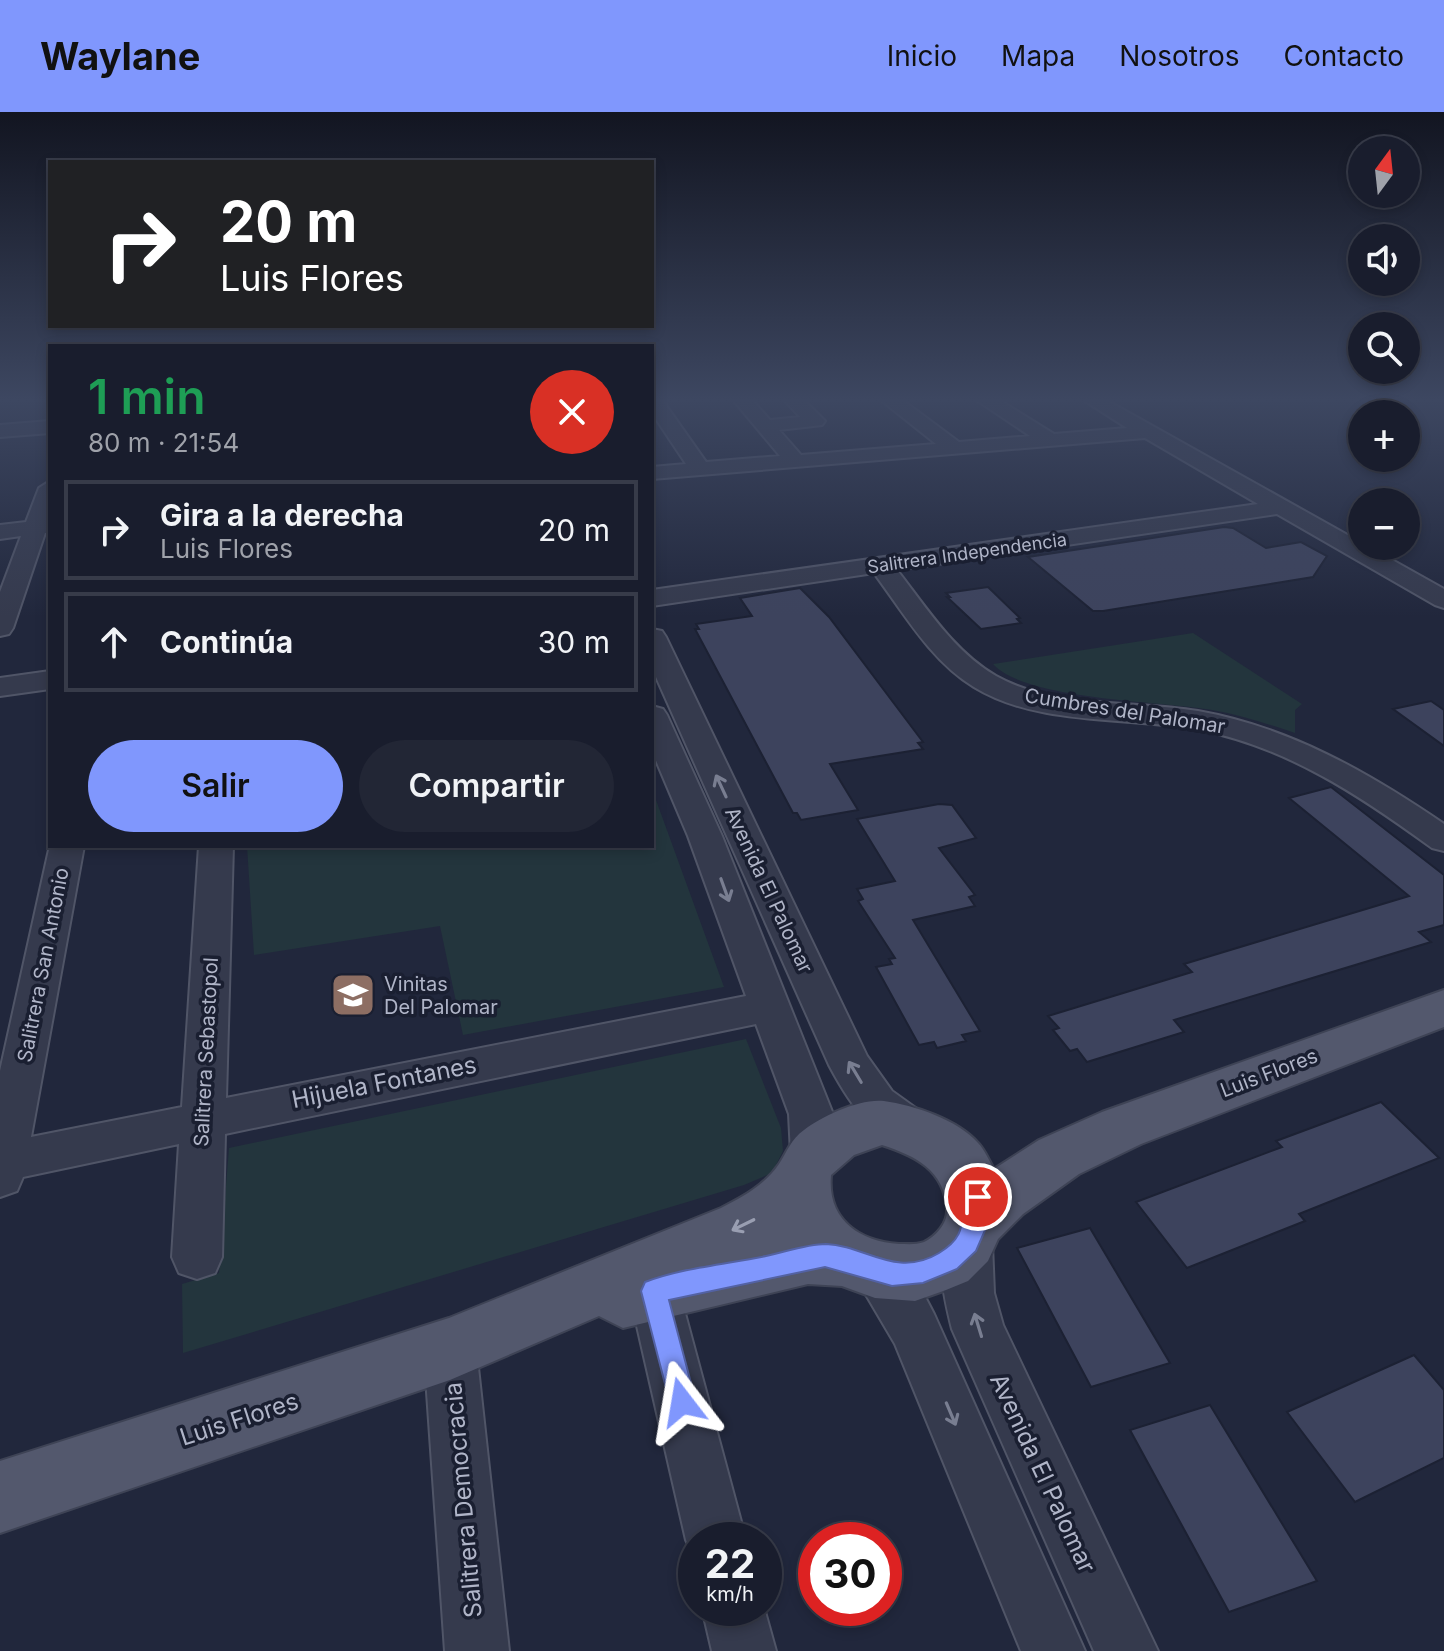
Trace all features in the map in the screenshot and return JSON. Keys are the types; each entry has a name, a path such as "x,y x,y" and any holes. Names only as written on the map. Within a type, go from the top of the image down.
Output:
{"main road":[{"name":"Luis Flores","path":"972,1232 1002,1192 1024,1176 1095,1138 1444,1008"},
{"path":"882,1123 927,1137 970,1175 978,1197 972,1232 949,1261 923,1272 892,1274 862,1265 833,1251 813,1228 803,1202 808,1166 832,1137 856,1127 882,1123"},
{"name":"Luis Flores","path":"927,1137 979,1155 1007,1154 1095,1138"},
{"name":"Luis Flores","path":"464,1344 742,1227 773,1210 808,1166"},
{"name":"Luis Flores","path":"0,1497 464,1344 654,1291 808,1257 862,1265"}],"street":[{"path":"1222,473 1444,600"},
{"path":"0,628 43,526 48,499"},
{"name":"Salitrera Independencia","path":"654,598 1281,507"},
{"path":"0,532 43,526"},
{"name":"Cumbres del Palomar","path":"880,565 963,666 993,686 1053,702 1200,721 1265,737 1315,756 1372,788 1444,840"},
{"name":"Avenida El Palomar","path":"654,641 850,1065 876,1103 927,1137"},
{"path":"0,687 48,680"},
{"name":"Avenida El Palomar","path":"654,720 705,836 811,1114 808,1166"},
{"name":"Salitrera San Antonio","path":"1,1167 67,848"},
{"name":"Salitrera Sebastopol","path":"197,1257 216,848"},
{"name":"Hijuela Fontanes","path":"1,1167 203,1118 769,1006"},
{"name":"Avenida El Palomar","path":"972,1232 969,1293 978,1329 1126,1651"},
{"path":"862,1265 900,1301 916,1332 1053,1651"},
{"path":"654,1291 712,1522"},
{"name":"Salitrera Democracia","path":"464,1344 477,1651"},
{"path":"738,1626 744,1651"}],"shaded area":[{"path":"1193,633 1302,704 1295,710 1295,733 1212,710 1063,692 1010,676 993,664"},
{"path":"654,794 724,987 463,1035 440,926 254,955 247,848 654,848"},
{"path":"746,1039 781,1128 783,1151 772,1173 744,1185 183,1353 182,1284 219,1273 229,1148"}],"building":[{"path":"1233,528 1266,548 1301,542 1327,556 1313,577 1103,611 1093,611 1028,557"},
{"path":"988,587 1020,618 1017,619 1021,623 981,629 946,593"},
{"path":"800,588 829,617 923,742 918,743 923,749 830,764 858,810 801,820 797,813 793,813 695,629 699,629 696,624 752,616 740,598"},
{"path":"1431,701 1444,710 1444,746 1393,709"},
{"path":"1331,787 1444,875 1444,925 1419,932 1431,942 1174,1020 1184,1032 1087,1062 1077,1049 1070,1051 1053,1030 1059,1028 1048,1016 1192,972 1184,964 1409,896 1289,798"},
{"path":"939,804 952,805 976,838 939,848 975,895 969,897 975,906 913,920 980,1031 962,1035 966,1041 937,1048 934,1042 919,1045 876,967 892,964 889,959 895,958 858,901 863,899 857,889 895,881 857,819"},
{"path":"1381,1102 1439,1158 1299,1214 1305,1221 1187,1268 1136,1202 1282,1147 1276,1141"},
{"path":"1090,1228 1170,1363 1091,1387 1017,1248"},
{"path":"1414,1355 1444,1390 1444,1458 1355,1502 1287,1412"},
{"path":"1210,1405 1317,1581 1229,1612 1130,1430"}],"place":[{"name":"Vinitas Del Palomar","path":"353,995"}],"route":[{"path":"682,1402 654,1291 825,1255 892,1274 923,1272 949,1261 967,1244 977,1221 978,1197"}]}
